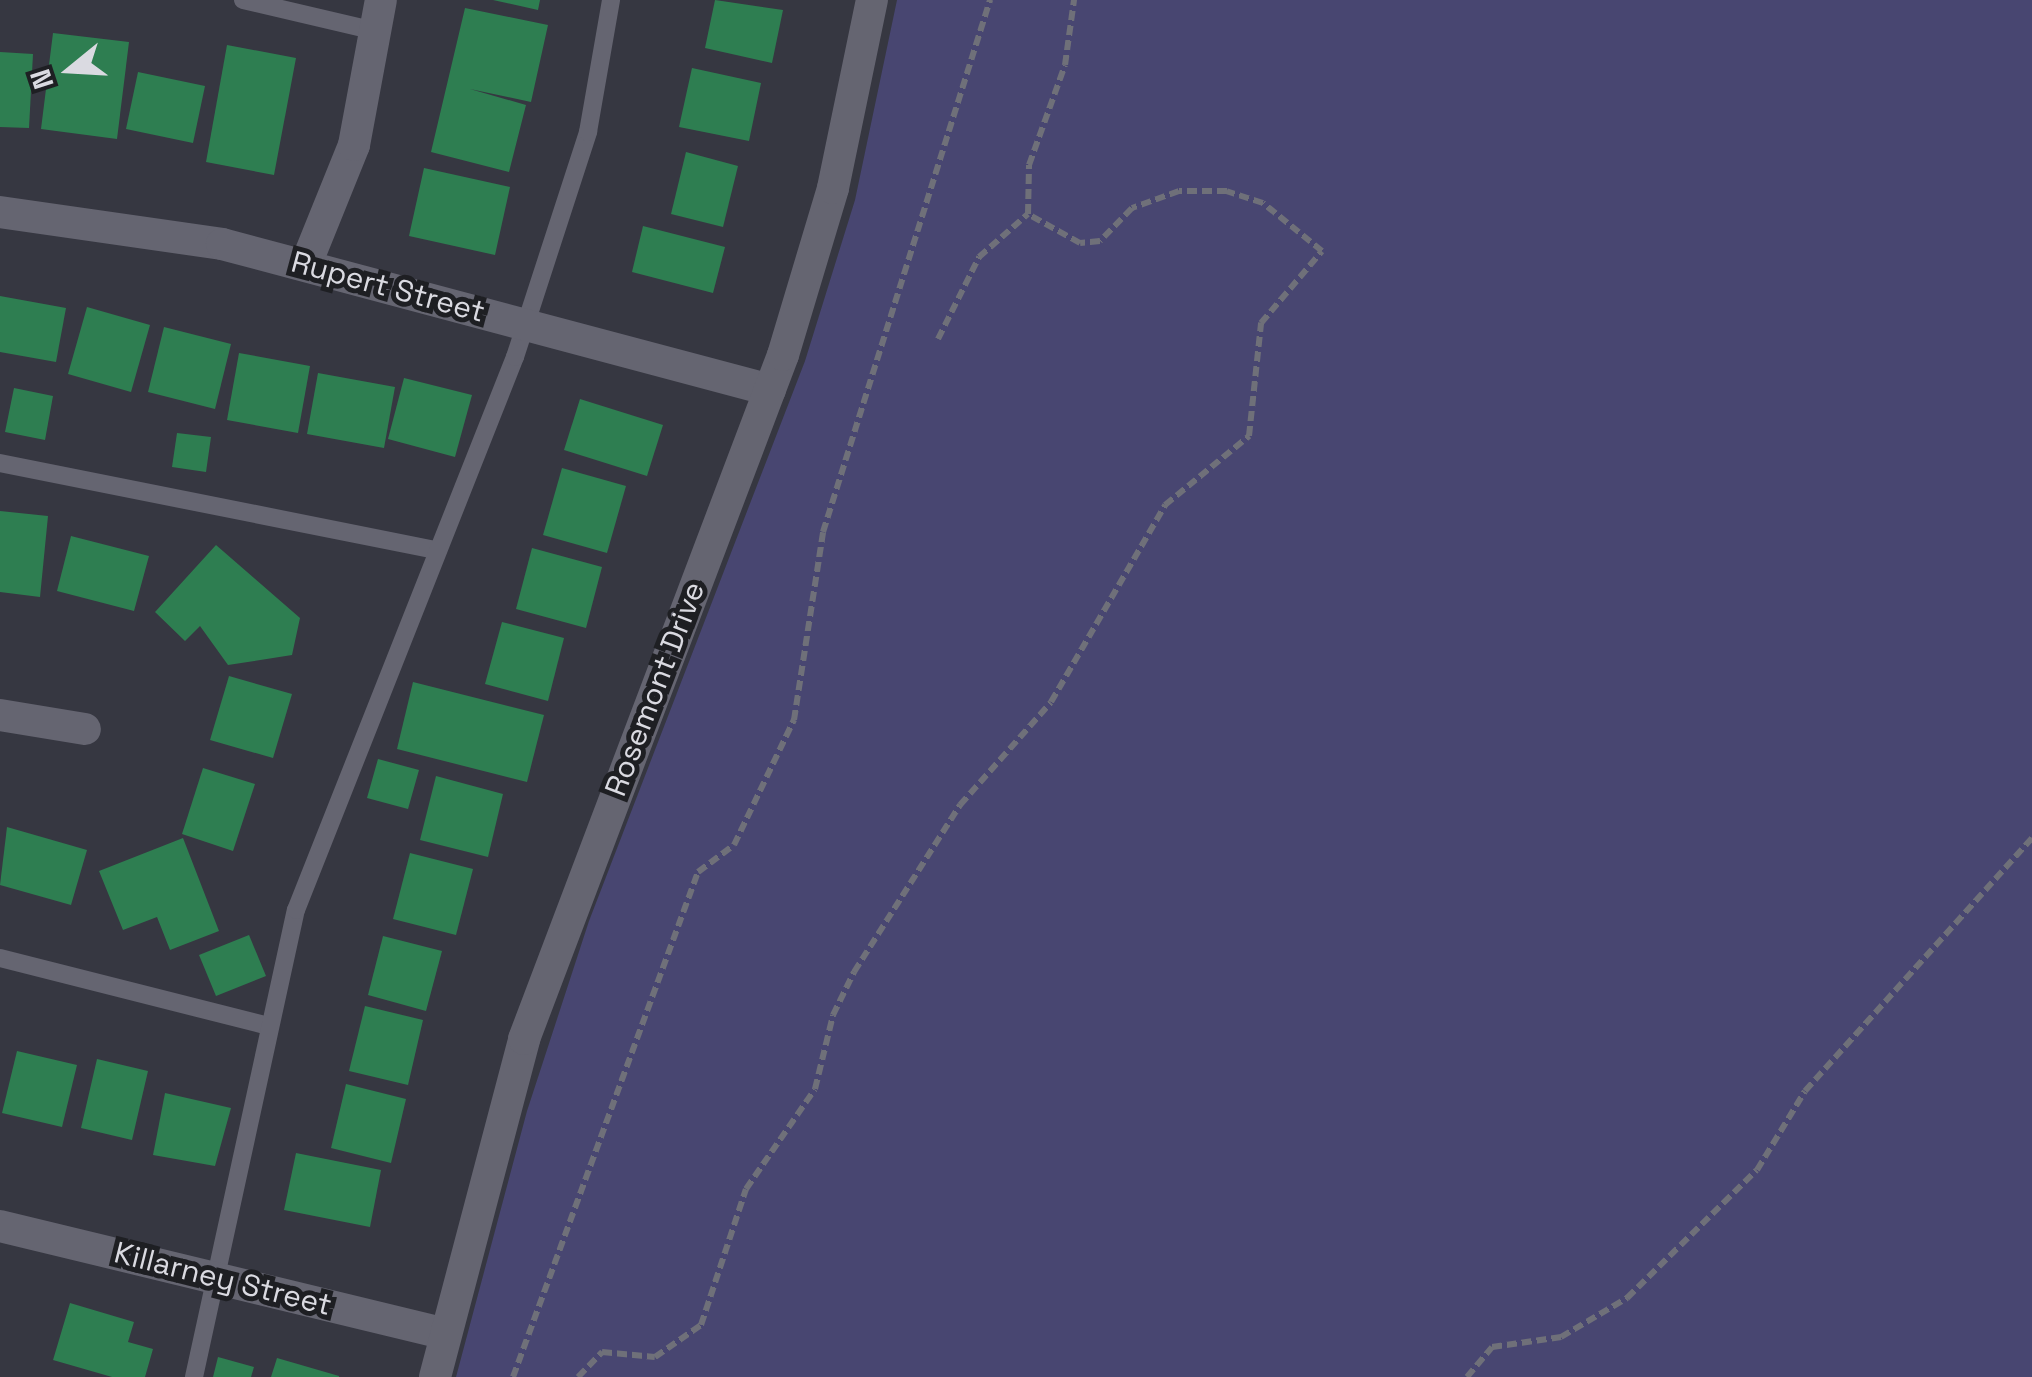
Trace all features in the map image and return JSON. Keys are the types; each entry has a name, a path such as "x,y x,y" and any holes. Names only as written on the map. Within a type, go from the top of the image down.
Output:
{"street":[{"name":"Rosemont Drive","path":"435,1377 524,1039 770,390 833,188 872,0"},
{"path":"306,264 354,145 378,16"},
{"name":"Rupert Street","path":"0,212 115,224 306,264 770,390"},
{"path":"0,714 86,729"},
{"name":"Killarney Street","path":"1,1229 215,1276 445,1334"}],"lane":[{"path":"243,0 378,16"},
{"path":"194,1377 266,1025 296,910 527,324 588,132 611,0"},
{"path":"0,462 435,550"},
{"path":"0,958 266,1025"}],"path":[{"path":"514,1377 698,872 734,845 794,720 823,532 990,0"},
{"path":"938,339 978,257 1028,214 1029,165 1065,65 1074,0"},
{"path":"578,1377 602,1352 655,1357 689,1341 701,1325 746,1189 814,1089 833,1014 854,972 960,806 1051,702 1165,505 1249,436 1260,323 1322,252 1263,203 1227,191 1179,191 1132,208 1090,242 1028,214"},
{"path":"1466,1377 1492,1347 1561,1337 1627,1298 1757,1170 1805,1091 2032,838"}],"shaded area":[{"path":"897,0 2032,0 2032,1377 456,1377 527,1111 589,921 805,361 855,200"}],"building":[{"path":"493,0 540,0 538,10"},
{"path":"715,0 783,10 772,63 705,48"},
{"path":"465,8 548,25 531,102 470,89 526,105 509,172 431,152"},
{"path":"53,33 129,42 117,139 41,129"},
{"path":"227,45 296,58 274,175 206,162"},
{"path":"0,52 33,54 29,128 0,127"},
{"path":"692,68 761,83 749,141 679,127"},
{"path":"138,72 205,86 193,143 126,129"},
{"path":"686,152 738,166 723,227 671,214"},
{"path":"424,168 510,187 495,255 409,236"},
{"path":"643,226 725,247 713,293 632,272"},
{"path":"0,296 66,308 56,362 0,352"},
{"path":"87,307 150,325 131,392 68,374"},
{"path":"164,327 231,344 215,409 148,392"},
{"path":"239,353 310,366 298,433 227,420"},
{"path":"318,373 395,387 384,448 307,434"},
{"path":"404,378 472,395 455,457 388,439"},
{"path":"14,388 53,396 45,440 5,432"},
{"path":"580,399 663,425 647,476 564,450"},
{"path":"177,433 211,437 206,472 172,467"},
{"path":"562,468 626,486 607,553 543,535"},
{"path":"0,511 48,516 40,597 0,592"},
{"path":"71,536 149,556 134,611 57,591"},
{"path":"216,545 300,618 292,655 228,665 200,626 185,641 155,612"},
{"path":"532,548 602,567 586,628 516,609"},
{"path":"502,622 564,638 548,701 485,684"},
{"path":"229,676 292,694 273,758 210,740"},
{"path":"413,682 544,715 527,782 397,749"},
{"path":"378,759 419,770 408,809 367,798"},
{"path":"203,768 255,784 233,851 182,834"},
{"path":"436,776 503,794 488,857 420,840"},
{"path":"7,827 87,850 71,905 0,885"},
{"path":"183,838 219,931 170,950 157,917 123,930 99,871"},
{"path":"410,853 473,869 456,935 393,919"},
{"path":"249,935 266,976 216,996 199,955"},
{"path":"383,936 442,951 426,1011 368,995"},
{"path":"365,1006 423,1020 408,1085 349,1071"},
{"path":"17,1051 77,1065 62,1127 2,1113"},
{"path":"97,1059 148,1071 132,1140 81,1128"},
{"path":"346,1084 406,1099 391,1163 331,1148"},
{"path":"165,1093 231,1108 215,1166 153,1155"},
{"path":"296,1153 381,1170 370,1227 284,1210"},
{"path":"70,1303 134,1322 128,1342 153,1349 145,1377 112,1377 53,1360"},
{"path":"218,1357 254,1367 251,1377 213,1377"},
{"path":"277,1358 339,1376 339,1377 271,1377"}]}
